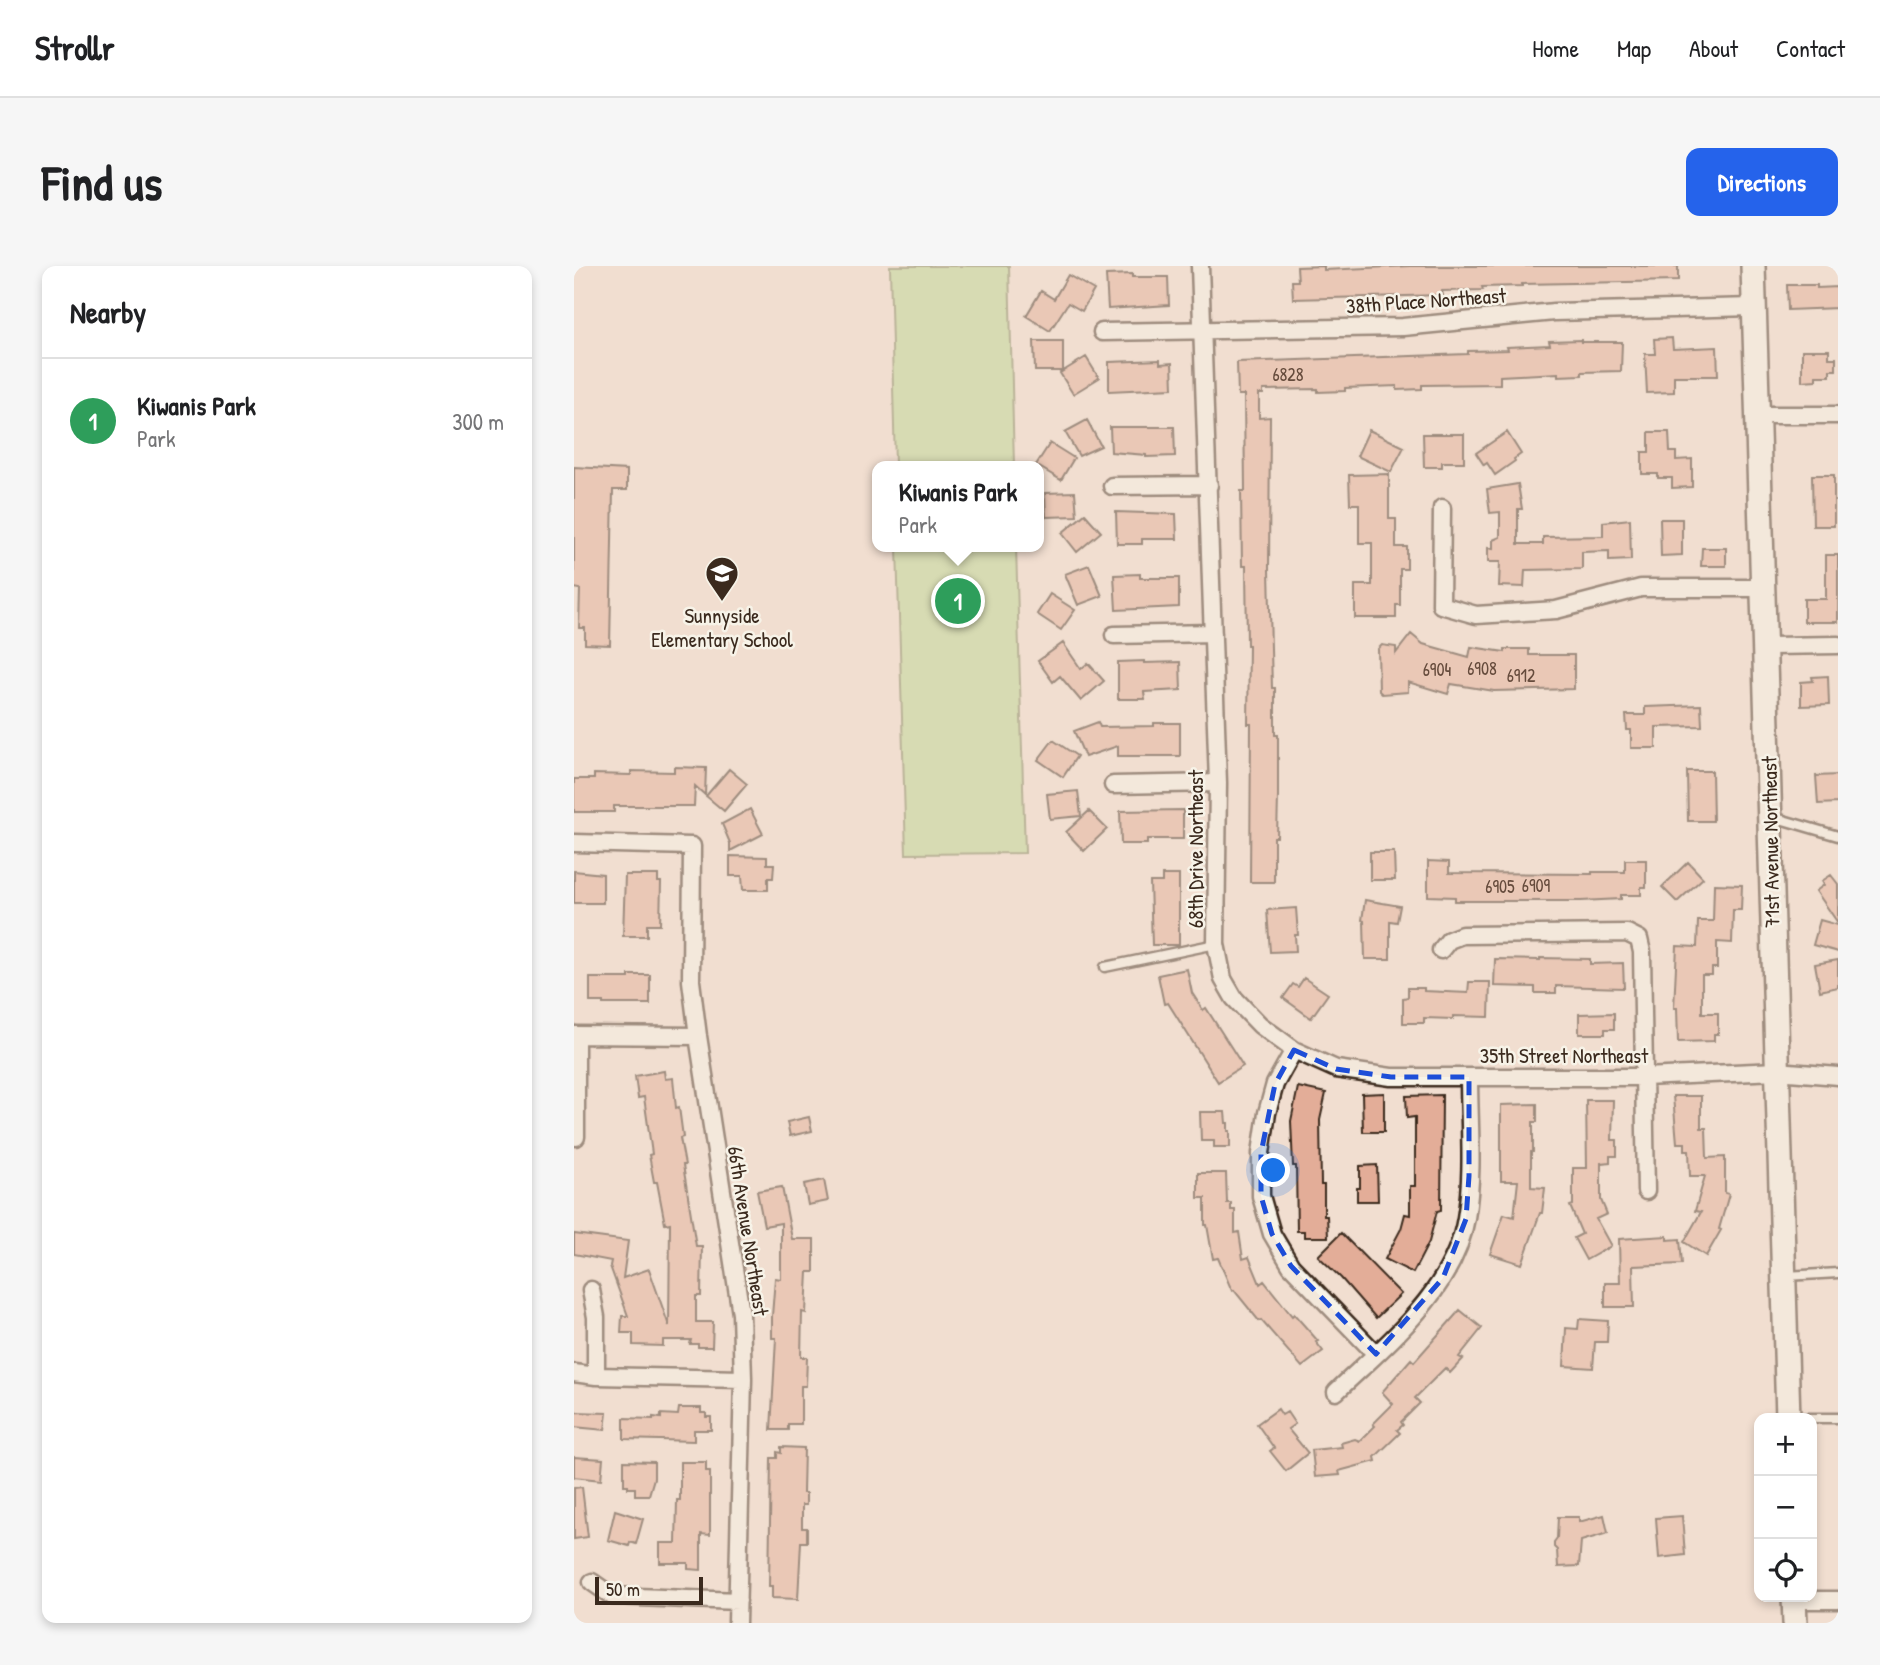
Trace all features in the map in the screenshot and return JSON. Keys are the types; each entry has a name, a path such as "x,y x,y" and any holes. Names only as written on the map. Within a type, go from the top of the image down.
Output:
{"street":[{"name":"68th Drive Northeast","path":"1200,266 1218,783 1216,944 1223,979 1234,998 1260,1026 1294,1049"},
{"name":"71st Avenue Northeast","path":"1753,266 1765,588 1788,1413"},
{"name":"38th Place Northeast","path":"1102,332 1403,327 1554,312 1754,307"},
{"path":"1758,415 1838,415"},
{"path":"1112,486 1209,485"},
{"path":"1442,508 1441,604 1476,615 1556,610 1641,588 1765,588"},
{"path":"1114,635 1213,633"},
{"path":"1766,646 1838,645"},
{"path":"1113,785 1218,783"},
{"name":"66th Avenue Northeast","path":"574,843 692,846 691,981 741,1314 743,1379 737,1623"},
{"path":"1441,950 1449,940 1462,935 1628,933 1639,939 1642,953 1646,1191"},
{"path":"576,1138 575,1035 698,1036"},
{"path":"1294,1049 1275,1084 1266,1113 1261,1153 1261,1196 1272,1234 1291,1266 1376,1354"},
{"name":"35th Street Northeast","path":"1294,1049 1336,1069 1391,1077 1644,1077 1777,1071 1838,1076"},
{"path":"1336,1392 1412,1317 1443,1278 1459,1245 1468,1202 1469,1077"},
{"path":"591,1290 596,1317 596,1376"},
{"path":"574,1373 596,1376 743,1379"},
{"path":"592,1582 612,1596 738,1601"},
{"path":"1795,1607 1838,1600"}],"lane":[{"path":"1770,816 1838,836"},
{"path":"1105,967 1216,944"},
{"path":"1783,1276 1838,1273"},
{"path":"1817,1418 1838,1418"}],"highlighted area":[{"path":"1294,1050 1336,1069 1391,1077 1469,1077 1469,1176 1466,1219 1443,1278 1376,1354 1291,1266 1272,1234 1261,1196 1261,1153 1275,1084"}],"green space":[{"path":"890,266 1009,266 1014,461 895,461"},
{"path":"897,552 1016,552 1025,853 906,854"}],"building":[{"path":"1324,266 1324,270 1410,266 1678,266 1678,281 1522,284 1482,287 1483,290 1442,291 1443,295 1293,299 1292,281 1298,281 1297,267"},
{"path":"1132,274 1132,277 1168,277 1169,305 1108,309 1106,275"},
{"path":"1068,275 1094,290 1082,311 1068,303 1050,331 1026,316 1041,291 1054,299"},
{"path":"1787,285 1838,287 1838,308 1788,310"},
{"path":"1672,338 1673,349 1717,347 1718,376 1674,376 1674,392 1647,393 1645,354 1655,354 1654,339"},
{"path":"1034,341 1063,341 1063,371 1035,371"},
{"path":"1549,341 1622,342 1621,371 1558,376 1558,373 1500,376 1500,384 1422,385 1422,389 1397,390 1397,386 1318,392 1318,389 1263,390 1263,394 1259,394 1259,418 1270,417 1269,570 1272,688 1275,688 1275,735 1278,735 1278,796 1274,882 1250,882 1251,724 1248,724 1249,645 1246,566 1242,566 1241,491 1245,491 1244,395 1238,395 1237,362 1468,354 1468,351 1508,350 1507,347 1550,345"},
{"path":"1802,350 1829,350 1829,358 1836,358 1836,370 1830,370 1830,376 1816,376 1816,380 1802,381"},
{"path":"1086,357 1099,378 1073,394 1060,373"},
{"path":"1160,360 1160,364 1172,363 1173,388 1109,391 1109,362"},
{"path":"1087,420 1101,446 1079,456 1065,432"},
{"path":"1110,427 1174,427 1175,456 1146,457 1111,452"},
{"path":"1369,430 1404,447 1391,472 1357,456"},
{"path":"1507,432 1521,454 1495,475 1476,453"},
{"path":"1649,432 1669,432 1670,452 1676,452 1676,460 1692,459 1692,487 1672,488 1672,478 1658,478 1658,474 1642,474 1642,452 1649,452"},
{"path":"1423,434 1464,434 1464,462 1442,462 1442,467 1424,467"},
{"path":"1050,443 1074,458 1061,480 1044,470 1044,461 1039,461"},
{"path":"574,467 627,470 627,490 613,490 610,645 585,644 585,628 579,628 580,589 574,588"},
{"path":"1389,474 1389,519 1396,519 1396,547 1407,547 1407,569 1400,569 1400,605 1396,605 1396,618 1355,618 1355,585 1372,585 1372,543 1359,543 1359,504 1350,504 1349,475"},
{"path":"1812,475 1834,475 1834,526 1813,526"},
{"path":"1518,484 1522,509 1518,509 1518,544 1543,544 1543,537 1603,536 1603,522 1630,519 1631,560 1609,561 1609,551 1582,552 1582,569 1525,570 1524,587 1499,586 1500,562 1488,562 1488,548 1493,549 1493,540 1500,537 1500,512 1490,513 1487,489"},
{"path":"1075,492 1077,516 1046,517 1045,493"},
{"path":"1116,512 1176,514 1177,539 1142,539 1142,544 1117,544"},
{"path":"1085,514 1101,532 1077,552 1062,533"},
{"path":"1660,519 1682,519 1682,555 1661,556"},
{"path":"1702,548 1726,548 1726,566 1701,566"},
{"path":"1826,555 1838,555 1838,622 1804,622 1804,599 1826,599"},
{"path":"1089,565 1102,596 1078,605 1065,574"},
{"path":"1140,574 1140,578 1179,578 1179,607 1116,610 1114,575"},
{"path":"1050,594 1075,610 1061,630 1037,614"},
{"path":"1411,634 1423,644 1469,657 1471,647 1505,652 1505,649 1529,649 1529,655 1574,655 1574,689 1494,691 1451,684 1448,694 1408,682 1408,692 1382,694 1379,691 1378,649 1382,645 1396,647 1396,653"},
{"path":"1063,643 1081,669 1088,663 1104,681 1081,701 1060,676 1053,682 1038,661"},
{"path":"1118,662 1180,662 1181,690 1144,692 1145,699 1118,699"},
{"path":"1828,676 1829,705 1801,706 1801,682 1813,681 1812,677"},
{"path":"1701,705 1702,726 1656,727 1656,748 1631,748 1631,730 1627,730 1626,715 1645,715 1645,707"},
{"path":"1098,722 1100,727 1180,723 1180,756 1118,756 1118,746 1085,757 1074,731"},
{"path":"1053,740 1077,756 1063,777 1038,760"},
{"path":"674,767 706,768 705,795 695,786 694,806 614,806 614,812 574,812 574,779 594,779 594,774 631,775 631,771 674,772"},
{"path":"729,769 747,784 724,811 706,796"},
{"path":"1687,771 1712,771 1713,821 1688,821"},
{"path":"1838,775 1838,803 1818,804 1816,776"},
{"path":"1078,791 1081,816 1050,819 1047,794"},
{"path":"750,809 763,834 730,851 730,843 722,824"},
{"path":"1183,810 1183,839 1147,839 1147,844 1121,844 1120,811"},
{"path":"1089,811 1107,829 1084,851 1066,832"},
{"path":"1370,852 1394,852 1395,880 1370,880"},
{"path":"730,856 767,857 767,864 774,864 773,878 768,878 768,890 743,890 742,876 730,876"},
{"path":"1625,860 1646,860 1646,887 1641,887 1641,895 1581,901 1455,901 1455,897 1428,896 1428,861 1449,862 1449,873 1592,874 1625,872"},
{"path":"1688,862 1703,878 1677,902 1662,887"},
{"path":"574,871 603,874 603,903 574,903"},
{"path":"625,875 658,875 658,882 661,882 660,925 647,925 647,936 623,936"},
{"path":"1162,875 1179,875 1179,945 1152,945 1150,882 1162,882"},
{"path":"1831,875 1838,884 1838,923 1816,891 1824,885 1822,881"},
{"path":"1714,884 1742,885 1741,910 1733,910 1732,943 1717,942 1717,968 1712,968 1712,975 1702,975 1702,1013 1718,1013 1718,1034 1714,1034 1714,1041 1678,1042 1677,1008 1674,1008 1677,946 1697,947 1698,921 1713,921"},
{"path":"1365,900 1400,906 1397,922 1390,921 1390,959 1365,959 1362,920"},
{"path":"1296,908 1296,951 1270,952 1267,910"},
{"path":"1820,920 1838,925 1838,952 1813,945"},
{"path":"1495,959 1590,959 1590,964 1623,963 1624,988 1556,986 1556,993 1535,993 1535,987 1494,986"},
{"path":"1838,960 1838,987 1820,991 1815,964"},
{"path":"1187,969 1192,993 1203,1010 1206,1008 1243,1066 1218,1082 1168,1003 1164,1004 1158,975"},
{"path":"629,975 650,975 650,1004 590,1002 590,978 629,978"},
{"path":"1304,978 1328,994 1311,1018 1283,998 1293,984 1298,987"},
{"path":"1469,982 1490,982 1489,1017 1424,1018 1424,1023 1403,1023 1403,998 1408,997 1408,988 1468,993"},
{"path":"1614,1013 1614,1029 1605,1029 1605,1034 1579,1034 1579,1014"},
{"path":"664,1071 665,1079 673,1078 696,1246 702,1246 701,1296 696,1296 696,1322 713,1322 712,1347 698,1347 698,1344 690,1344 691,1340 663,1340 663,1346 633,1345 633,1333 621,1333 622,1316 628,1316 610,1266 611,1261 574,1254 574,1234 628,1241 623,1278 649,1269 669,1326 670,1223 665,1224 657,1182 654,1182 644,1097 638,1098 635,1076"},
{"path":"1298,1087 1326,1093 1320,1120 1321,1185 1324,1185 1324,1216 1327,1216 1328,1237 1304,1237 1304,1231 1297,1231 1296,1166 1293,1166 1291,1121"},
{"path":"1384,1093 1384,1132 1363,1132 1362,1094"},
{"path":"1442,1095 1441,1210 1437,1211 1429,1242 1413,1273 1385,1259 1401,1229 1405,1214 1410,1215 1410,1186 1415,1186 1415,1117 1407,1118 1406,1096"},
{"path":"1673,1096 1701,1096 1701,1128 1706,1128 1707,1158 1725,1157 1725,1193 1729,1194 1719,1229 1721,1230 1706,1256 1684,1242 1701,1212 1695,1211 1705,1176 1690,1176 1689,1150 1685,1150 1685,1143 1677,1143"},
{"path":"1586,1100 1613,1100 1612,1140 1617,1140 1617,1156 1610,1156 1610,1162 1601,1163 1601,1200 1607,1214 1596,1219 1611,1246 1586,1260 1574,1238 1582,1234 1570,1206 1573,1205 1573,1168 1587,1168"},
{"path":"1537,1104 1537,1122 1533,1122 1531,1187 1545,1188 1542,1213 1522,1264 1490,1254 1504,1214 1514,1217 1518,1181 1501,1181 1501,1105"},
{"path":"1200,1112 1225,1112 1230,1131 1230,1147 1214,1147 1214,1141 1201,1141"},
{"path":"809,1117 812,1131 790,1136 787,1122"},
{"path":"1377,1165 1378,1201 1357,1201 1360,1166"},
{"path":"1198,1173 1226,1173 1227,1203 1231,1203 1231,1210 1235,1210 1235,1233 1239,1232 1243,1259 1249,1257 1260,1284 1264,1281 1292,1316 1294,1314 1318,1341 1316,1342 1323,1351 1302,1367 1234,1290 1232,1291 1218,1258 1213,1259 1205,1225 1205,1198 1198,1198"},
{"path":"824,1180 828,1201 808,1205 804,1184"},
{"path":"782,1187 792,1239 814,1239 814,1272 808,1272 806,1313 802,1312 801,1357 807,1357 806,1386 801,1386 801,1424 788,1424 788,1430 771,1430 776,1338 772,1338 772,1316 775,1278 781,1279 781,1223 764,1226 757,1191"},
{"path":"1341,1233 1401,1294 1376,1318 1318,1256"},
{"path":"1667,1236 1667,1240 1680,1239 1682,1264 1633,1266 1634,1307 1605,1307 1605,1283 1620,1283 1619,1239"},
{"path":"1460,1310 1482,1328 1459,1357 1463,1359 1450,1373 1445,1368 1415,1398 1420,1403 1401,1422 1403,1425 1397,1430 1400,1433 1375,1457 1376,1461 1339,1471 1340,1475 1315,1477 1312,1450 1342,1447 1341,1443 1355,1439 1360,1441 1393,1404 1382,1392 1411,1359 1414,1362"},
{"path":"1579,1319 1608,1321 1607,1342 1595,1342 1593,1368 1564,1366 1566,1328 1578,1329"},
{"path":"679,1408 701,1408 701,1413 711,1417 711,1430 694,1430 694,1441 624,1439 624,1418 653,1419 661,1418 661,1414 678,1415"},
{"path":"1278,1409 1282,1415 1287,1412 1295,1424 1288,1429 1308,1453 1286,1471 1270,1451 1274,1448 1257,1424"},
{"path":"574,1412 607,1413 605,1430 574,1427"},
{"path":"781,1447 804,1448 803,1493 806,1493 806,1505 802,1505 802,1528 807,1528 807,1542 801,1542 798,1599 772,1598 772,1586 769,1586 771,1458 777,1458"},
{"path":"574,1457 603,1459 601,1480 574,1477"},
{"path":"624,1461 654,1462 654,1478 649,1495 635,1495 635,1488 624,1485"},
{"path":"680,1462 706,1462 706,1471 710,1471 710,1535 701,1534 701,1570 688,1569 688,1563 660,1563 660,1543 676,1543"},
{"path":"582,1487 588,1537 574,1539 574,1488"},
{"path":"615,1510 643,1519 636,1544 630,1542 629,1546 608,1540"},
{"path":"1604,1515 1608,1533 1581,1541 1579,1566 1558,1567 1554,1542 1557,1538 1558,1517 1579,1517 1579,1522"},
{"path":"1682,1516 1685,1555 1659,1558 1656,1518"}],"place":[{"name":"Kiwanis Park","path":"958,601"},
{"name":"Sunnyside Elementary School","path":"722,603"}]}
